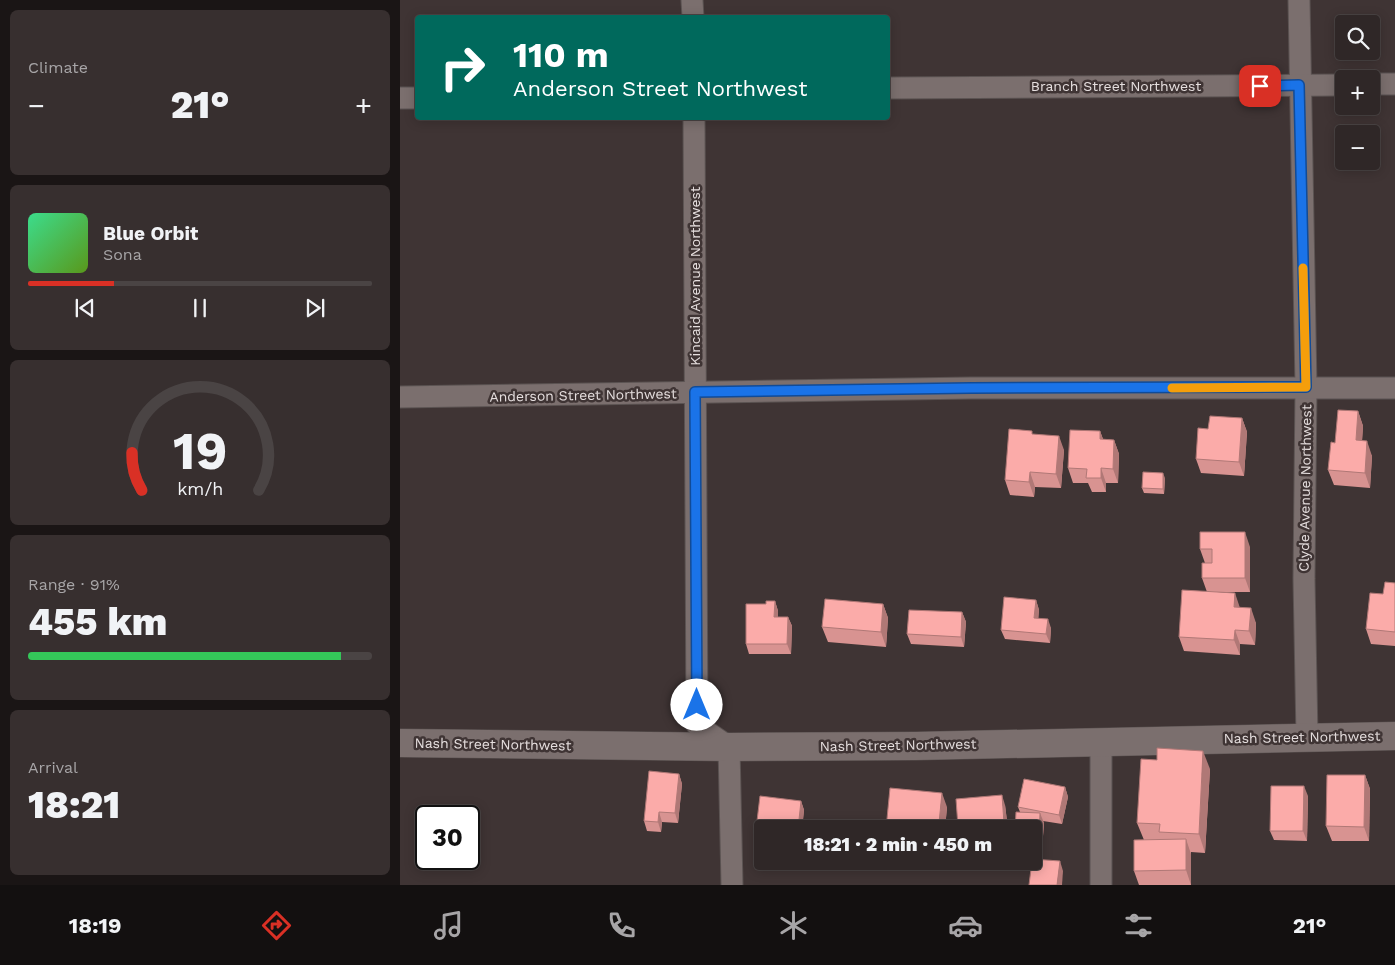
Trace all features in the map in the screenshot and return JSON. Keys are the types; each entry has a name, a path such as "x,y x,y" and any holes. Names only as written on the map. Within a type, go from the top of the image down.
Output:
{"main road":[{"name":"Nash Street Northwest","path":"400,743 729,747 916,746 1306,737 1395,738"}],"street":[{"path":"692,0 693,15"},
{"name":"Clyde Avenue Northwest","path":"1299,0 1299,85 1306,387 1304,579 1306,737"},
{"path":"1380,84 1395,84"},
{"name":"Branch Street Northwest","path":"890,88 1335,85"},
{"path":"400,98 415,98"},
{"name":"Kincaid Avenue Northwest","path":"694,120 697,724 729,747"},
{"name":"Anderson Street Northwest","path":"400,397 971,388 1395,388"},
{"path":"1101,741 1101,885"},
{"path":"729,747 732,885"}],"building":[{"path":"1338,410 1358,411 1356,440 1367,441 1365,473 1328,470 1331,442 1335,443"},
{"path":"1210,416 1242,418 1239,462 1196,459 1198,428 1208,429"},
{"path":"1009,429 1032,431 1032,434 1059,436 1056,474 1030,472 1029,482 1005,480"},
{"path":"1070,430 1100,431 1100,439 1114,440 1113,469 1101,468 1101,478 1086,478 1087,469 1068,468"},
{"path":"1143,472 1163,473 1163,489 1142,488"},
{"path":"1200,532 1245,532 1245,578 1202,578 1202,563 1212,563 1212,549 1200,549"},
{"path":"1385,582 1395,583 1395,632 1366,629 1370,593 1383,594"},
{"path":"1182,590 1235,593 1234,607 1251,608 1249,631 1235,630 1234,640 1179,637"},
{"path":"1004,597 1036,600 1034,618 1048,619 1046,634 1001,630"},
{"path":"825,599 883,604 881,632 822,627"},
{"path":"766,601 775,601 774,617 788,617 787,644 746,644 746,604 766,604"},
{"path":"909,610 962,612 961,637 907,634"},
{"path":"1157,748 1203,751 1199,834 1159,832 1160,824 1137,823 1141,759 1157,760"},
{"path":"649,771 679,774 675,813 659,812 658,822 644,821"},
{"path":"1327,775 1365,775 1364,827 1326,826"},
{"path":"1024,779 1065,787 1059,815 1018,807"},
{"path":"1271,786 1304,786 1303,831 1270,831"},
{"path":"890,788 942,793 939,820 887,820"},
{"path":"1002,795 1004,820 958,820 956,799"},
{"path":"760,796 801,801 799,820 757,820"},
{"path":"1016,812 1040,813 1040,820 1016,820"},
{"path":"1186,839 1186,870 1134,871 1134,840"},
{"path":"1042,860 1060,861 1057,885 1029,885 1031,870 1042,870"}],"slow traffic":[{"path":"1172,388 1306,387 1303,268"}],"route":[{"path":"697,705 695,392 971,388 1306,387 1299,85 1260,86"}]}
